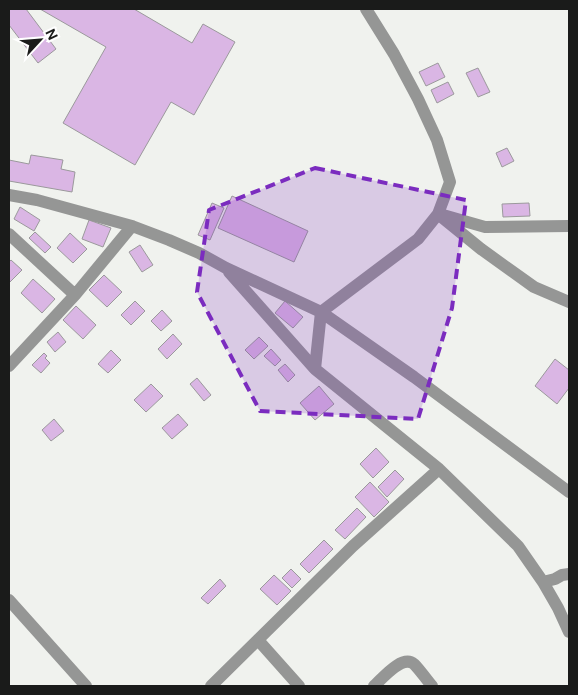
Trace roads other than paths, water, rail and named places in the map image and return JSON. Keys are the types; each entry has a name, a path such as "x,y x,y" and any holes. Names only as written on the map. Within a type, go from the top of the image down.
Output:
{"street":[{"path":"315,369 321,312 418,239 438,214 450,182 436,140 418,99 394,54 366,9"},
{"path":"9,195 37,200 132,226 198,252 226,268 321,312 414,377 569,492"},
{"path":"438,214 485,227 569,226"},
{"path":"438,214 481,249 534,287 569,302"},
{"path":"9,366 76,295 132,226"},
{"path":"9,234 76,295"},
{"path":"226,268 315,369 439,469 518,546 543,582 569,632"},
{"path":"211,686 353,546 439,469"},
{"path":"543,582 569,574"},
{"path":"9,600 86,686"},
{"path":"258,640 299,686"},
{"path":"374,686 399,664 406,661 413,663 432,686"}]}
